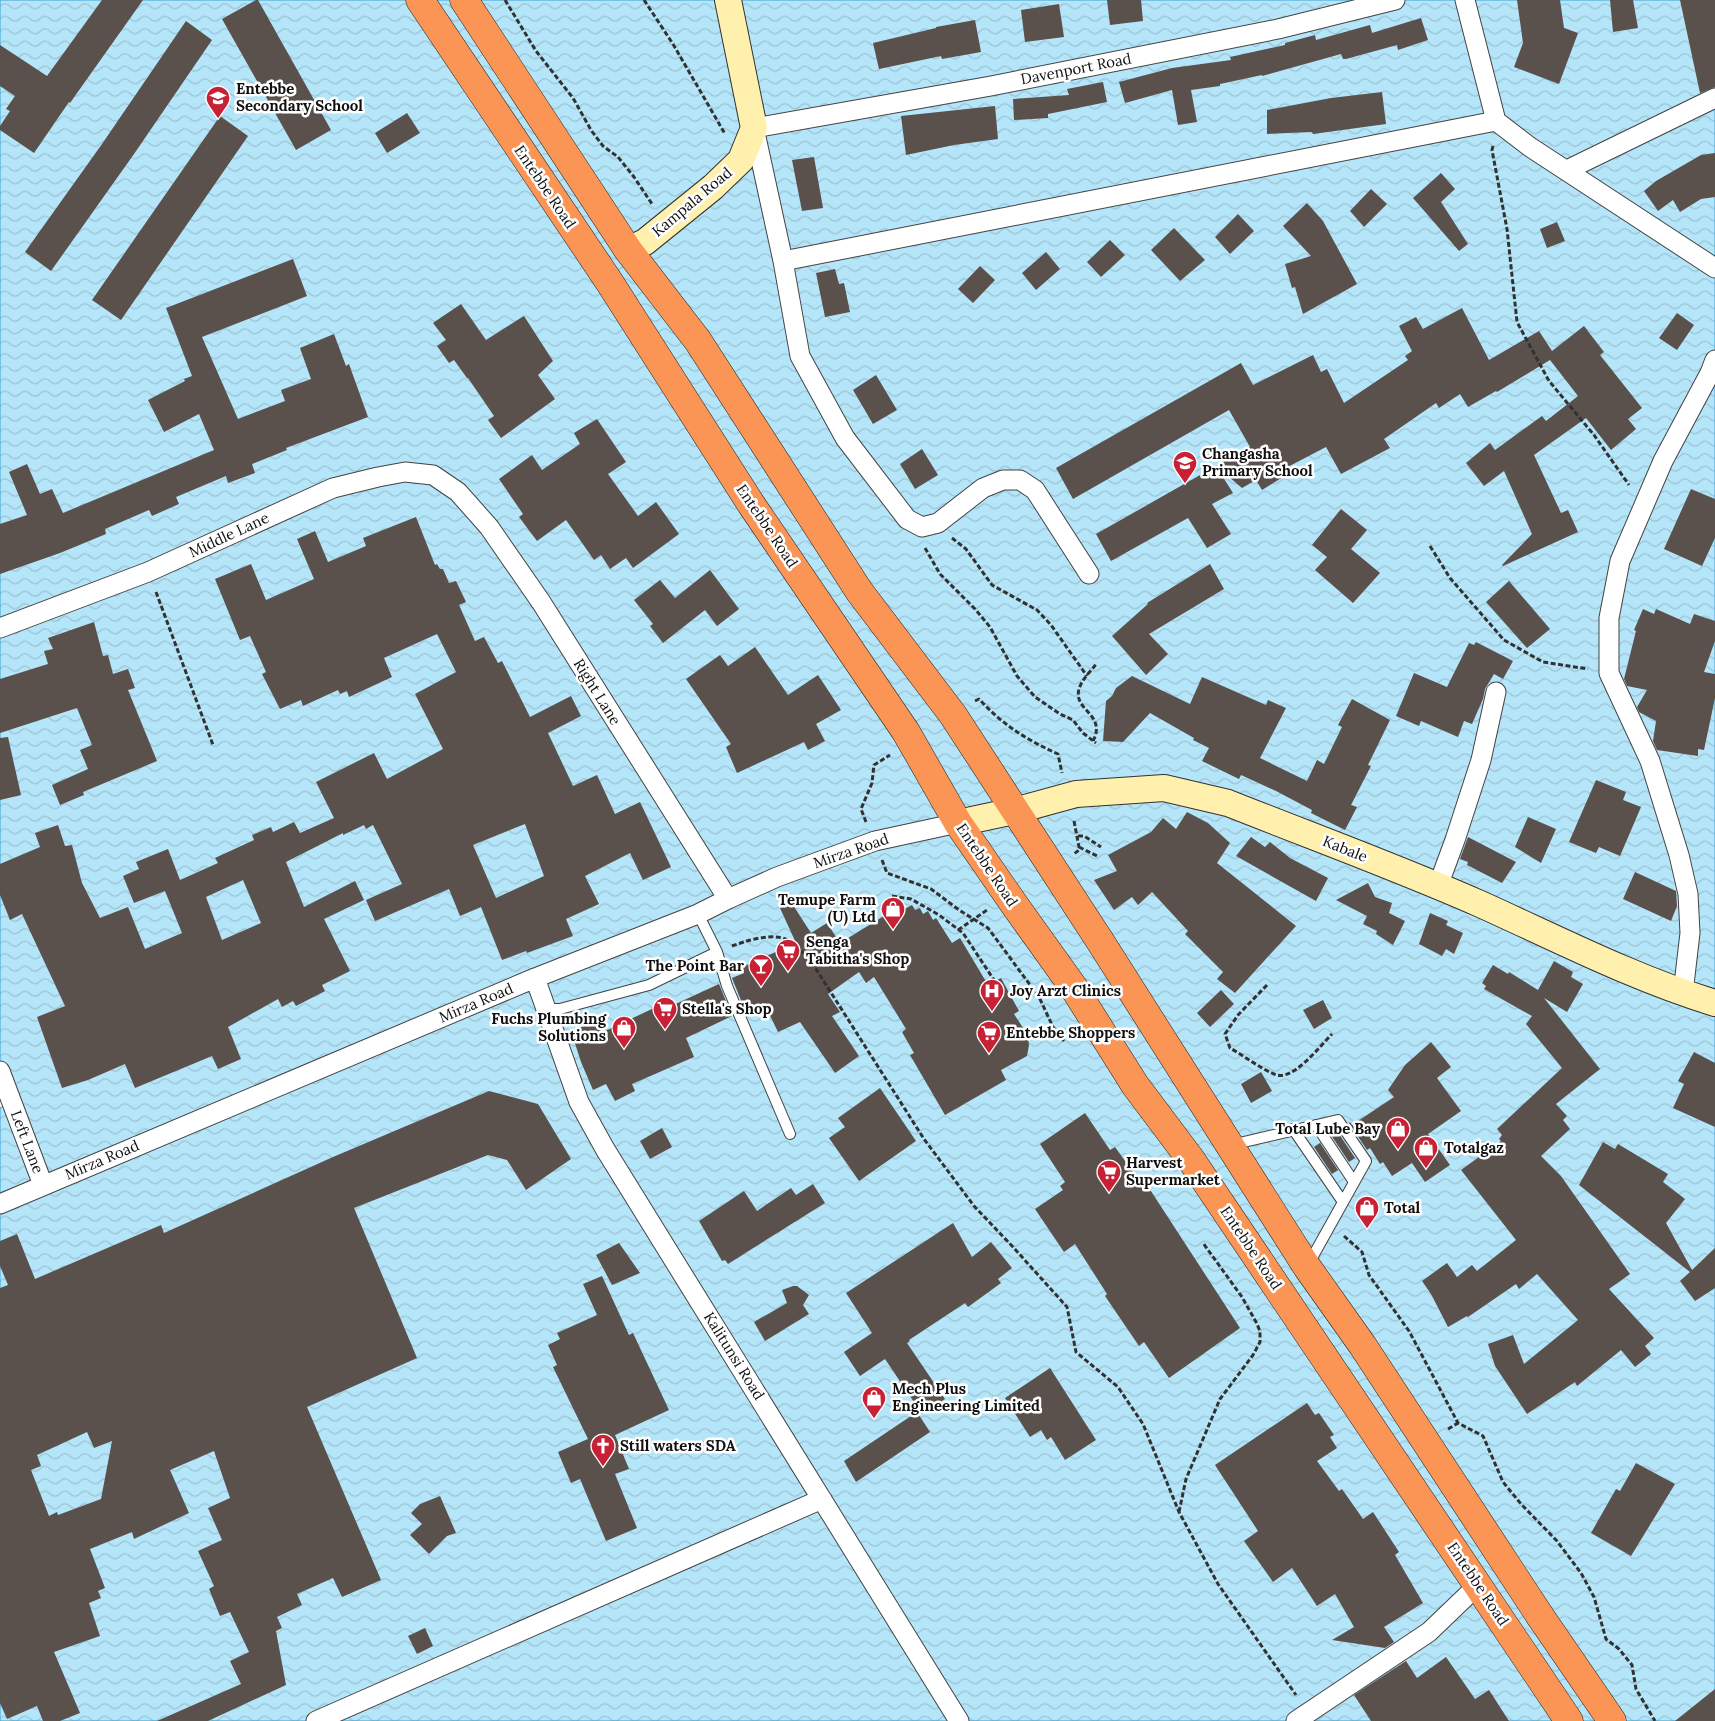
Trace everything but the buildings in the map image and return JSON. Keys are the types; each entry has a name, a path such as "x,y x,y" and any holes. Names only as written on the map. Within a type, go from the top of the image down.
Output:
{"highway":[{"name":"Entebbe Road","path":"420,0 610,283 751,504 906,732 958,823 1074,988 1135,1085 1198,1169 1569,1721"},
{"path":"464,0 628,250 698,341 859,591 953,714 1307,1267 1363,1346 1540,1616 1612,1721"}],"street":[{"path":"728,0 783,261 800,356 845,438 893,503 907,519 922,527 938,523 983,488 1003,480 1020,480 1035,490 1089,574"},
{"name":"Davenport Road","path":"754,128 1001,84 1278,29 1395,0"},
{"path":"1465,0 1496,121 1530,147 1715,268"},
{"path":"1567,170 1715,98"},
{"path":"783,261 1496,121"},
{"name":"Kampala Road","path":"628,250 645,242 713,187 741,160 754,128"},
{"path":"1683,993 1690,933 1688,894 1679,854 1650,761 1609,673 1609,618 1620,562 1663,461 1713,367"},
{"name":"Middle Lane","path":"0,628 148,572 333,488 405,472 433,474 458,492"},
{"name":"Right Lane","path":"458,492 489,528 541,602 728,899"},
{"path":"1438,886 1481,760 1496,692"},
{"name":"Kabale","path":"958,823 1014,811 1076,794 1164,788 1228,803 1438,886 1644,978 1715,1003"},
{"name":"Mirza Road","path":"0,1204 535,978 698,914 777,877 875,841 958,823"},
{"name":"Kalitunsi Road","path":"535,978 579,1102 605,1149 959,1721"},
{"name":"Left Lane","path":"0,1070 43,1185"},
{"path":"316,1721 822,1499"},
{"path":"1302,1717 1429,1632 1478,1585"}],"lane":[{"path":"698,914 717,952 727,986 790,1134"},
{"path":"545,1009 560,1009 649,985 717,952"},
{"path":"1230,1146 1293,1129 1338,1120 1366,1161 1307,1267"},
{"path":"1316,1125 1354,1182"},
{"path":"1293,1129 1343,1202"}],"path":[{"path":"505,0 536,51 573,98 591,130 603,146 618,157 634,177 666,225"},
{"path":"644,0 673,44 715,119 741,160"},
{"path":"1496,121 1492,150 1507,229 1517,322 1549,381 1594,435 1644,506"},
{"path":"938,523 966,549 992,585 1037,610 1051,625 1086,676"},
{"path":"916,524 926,551 940,574 990,627 1017,676 1035,697 1060,714 1073,720 1083,734 1095,742 1098,732 1097,725 1080,701 1079,690 1086,676 1097,663"},
{"path":"1430,546 1450,578 1504,640 1543,662 1609,673"},
{"path":"148,572 213,745"},
{"path":"1078,836 1084,836 1101,847"},
{"path":"1081,848 1097,856"},
{"path":"892,896 911,899 939,915 963,933 994,980"},
{"path":"958,930 972,920 988,928 1039,998 1053,1027 1064,1041"},
{"path":"717,952 746,940 777,937 786,939 809,958 924,1139 968,1199 1066,1307 1076,1352 1118,1387 1143,1424 1179,1512 1218,1584 1302,1717"},
{"path":"1267,985 1238,1014 1225,1034 1230,1048 1275,1075 1284,1076 1296,1071 1332,1034"},
{"path":"1340,1232 1362,1252 1369,1275 1409,1331 1458,1423 1483,1436 1503,1482 1520,1504 1557,1542 1581,1573 1594,1596 1606,1639 1632,1665 1636,1689 1655,1721"},
{"path":"1179,1512 1186,1479 1220,1399 1253,1355 1260,1342 1260,1331 1242,1297 1203,1243"}],"water":[{"path":"0,0 1715,0 1715,1721 0,1721 0,1108 6,1105 0,1089"}],"place":[{"name":"Entebbe Secondary School","path":"218,119"},
{"name":"Changasha Primary School","path":"1185,484"},
{"name":"Temupe Farm (U) Ltd","path":"893,930"},
{"name":"Senga Tabitha's Shop","path":"788,972"},
{"name":"The Point Bar","path":"761,987"},
{"name":"Joy Arzt Clinics","path":"992,1012"},
{"name":"Stella's Shop","path":"665,1030"},
{"name":"Fuchs Plumbing Solutions","path":"624,1049"},
{"name":"Entebbe Shoppers","path":"989,1054"},
{"name":"Total Lube Bay","path":"1398,1150"},
{"name":"Totalgaz","path":"1426,1169"},
{"name":"Harvest Supermarket","path":"1109,1193"},
{"name":"Total","path":"1367,1229"},
{"name":"Mech Plus Engineering Limited","path":"874,1419"},
{"name":"Still waters SDA","path":"603,1467"}]}
